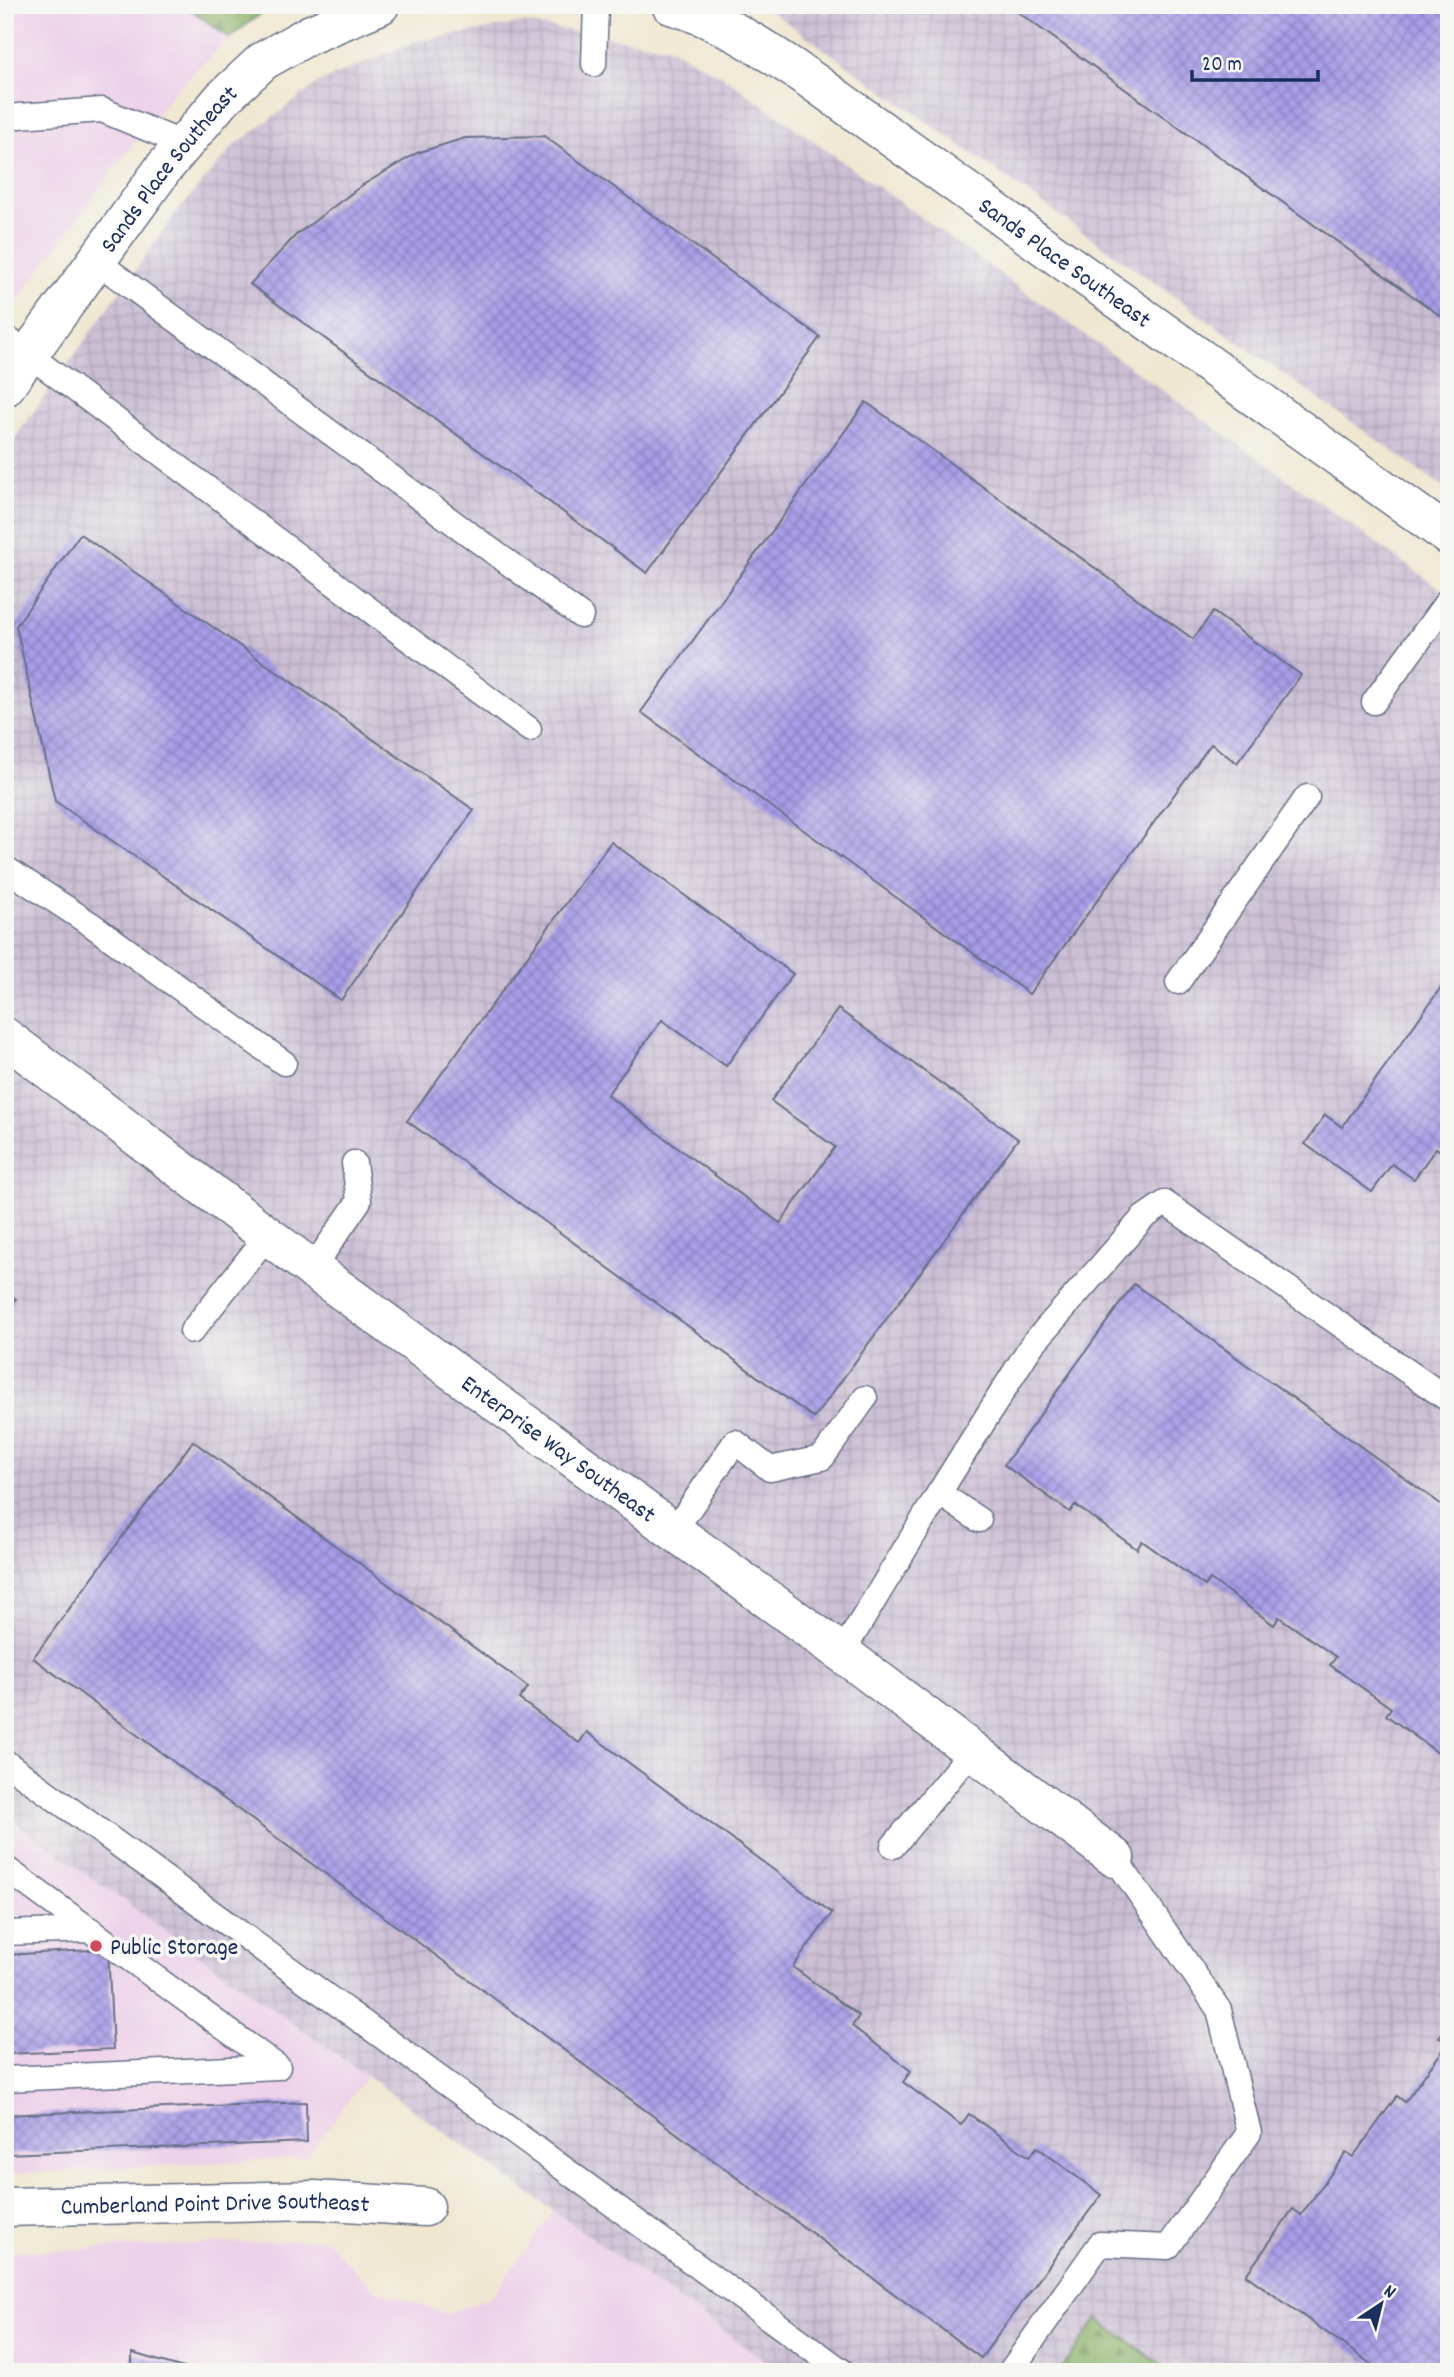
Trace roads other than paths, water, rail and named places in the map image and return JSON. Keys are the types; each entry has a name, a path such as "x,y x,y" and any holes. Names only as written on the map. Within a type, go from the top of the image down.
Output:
{"street":[{"name":"Sands Place Southeast","path":"5,387 17,346 96,261 163,169 222,99 263,61 309,35 380,5"},
{"name":"Sands Place Southeast","path":"671,5 691,11 751,40 801,74 1449,536"},
{"name":"Enterprise Way Southeast","path":"5,1037 312,1269 842,1653 1115,1858"},
{"name":"Cumberland Point Drive Southeast","path":"5,2207 315,2200 425,2207"}],"lane":[{"path":"594,64 596,5"},
{"path":"5,117 102,110 184,144"},
{"path":"96,261 581,616"},
{"path":"17,346 529,729"},
{"path":"1374,702 1449,599"},
{"path":"1178,982 1307,797"},
{"path":"5,868 92,925 284,1063"},
{"path":"312,1269 359,1201 354,1163"},
{"path":"842,1653 1031,1346 1143,1218 1165,1203 1449,1399"},
{"path":"192,1331 268,1235"},
{"path":"674,1531 735,1442 770,1469 822,1458 865,1398"},
{"path":"939,1493 979,1520"},
{"path":"893,1846 972,1751"},
{"path":"5,1762 843,2372"},
{"path":"1010,2372 1100,2245 1168,2247 1249,2133 1219,2010 1115,1858"},
{"path":"5,1867 278,2067 5,2079"},
{"path":"5,1933 91,1930"}],"place":[{"name":"Public Storage","path":"96,1946"}]}
